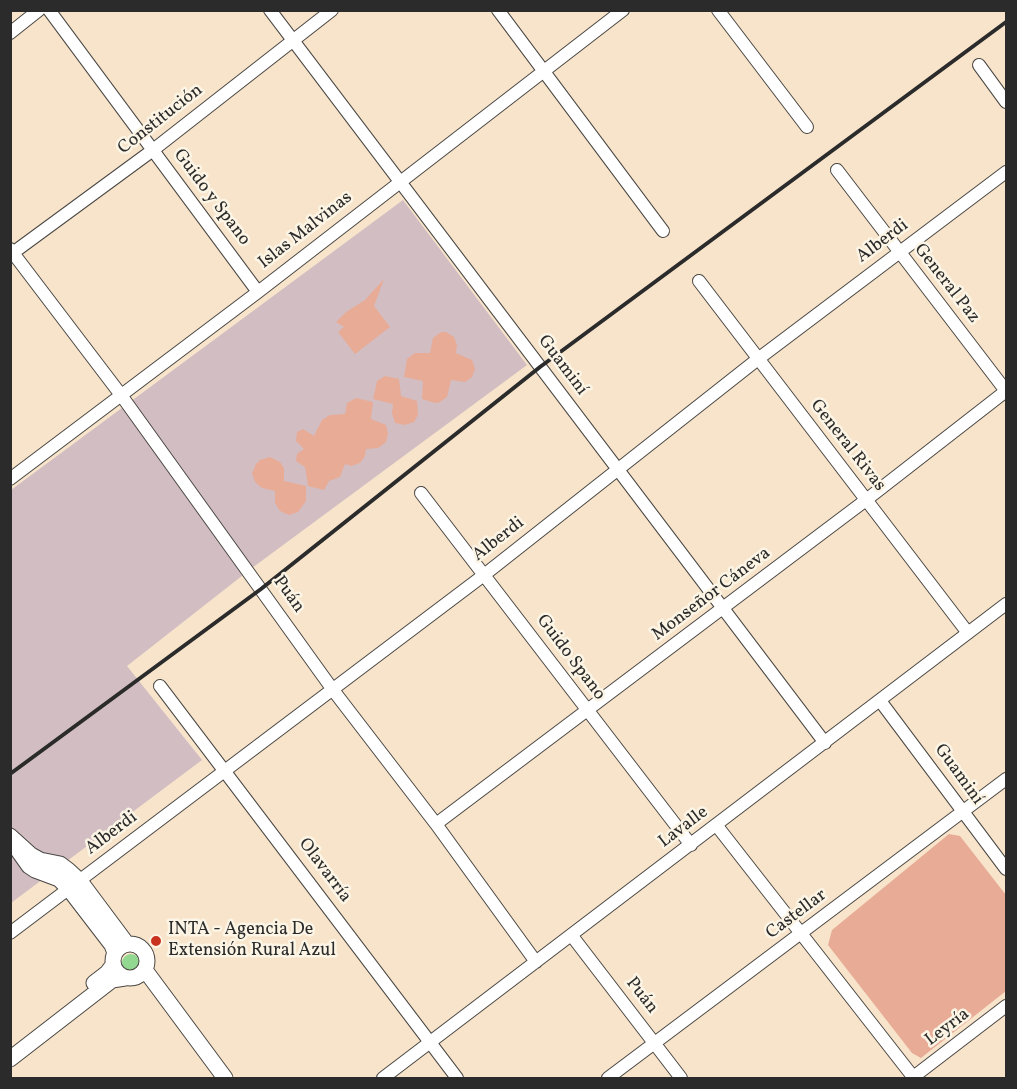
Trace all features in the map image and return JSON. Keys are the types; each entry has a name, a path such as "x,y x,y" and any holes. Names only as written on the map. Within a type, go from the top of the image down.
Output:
{"main road":[{"path":"10,838 29,866 74,885 118,954 117,973 136,975 225,1078"},
{"path":"10,1048 107,973 118,954 138,946 146,954 147,965 136,975 112,980 10,1059"},
{"path":"136,975 213,1078"}],"street":[{"path":"10,33 39,10"},
{"name":"Guido y Spano","path":"49,10 258,292"},
{"name":"Guaminí","path":"270,10 825,743"},
{"name":"Constitución","path":"12,252 153,150 332,10"},
{"path":"498,10 663,231"},
{"name":"Islas Malvinas","path":"10,479 258,292 623,10"},
{"path":"718,10 807,127"},
{"path":"979,65 1006,102"},
{"name":"General Paz","path":"837,170 1006,391"},
{"name":"Alberdi","path":"10,933 484,575 758,359 1006,172"},
{"name":"Puán","path":"12,252 121,395 333,690 436,824 536,962"},
{"name":"General Rivas","path":"699,281 968,633"},
{"name":"Monseñor Cáneva","path":"436,824 724,608 1006,391"},
{"name":"Guido Spano","path":"421,493 691,845"},
{"name":"Lavalle","path":"383,1078 881,702 1006,604"},
{"name":"Olavarría","path":"160,686 457,1078"},
{"name":"Guaminí","path":"881,702 1006,869"},
{"name":"Castellar","path":"608,1078 1006,779"},
{"path":"717,826 913,1078"},
{"name":"Puán","path":"572,936 681,1078"},
{"name":"Leyría","path":"913,1078 1006,1006"}],"shaded area":[{"path":"403,200 527,365 252,568 127,666 202,760 11,903 11,490"}],"green space":[{"path":"131,954 137,957 140,963 137,969 131,972 125,969 122,963 125,957"}],"building":[{"path":"384,279 374,306 390,327 355,354 338,332 344,327 336,322 346,312 365,300"},
{"path":"441,332 454,337 457,345 456,353 472,360 475,369 472,377 465,382 451,380 447,397 435,403 422,399 423,381 404,377 407,359 415,353 430,353 433,338"},
{"path":"385,376 399,379 401,396 417,401 418,415 414,422 405,425 395,423 392,413 393,404 373,399 377,381"},
{"path":"356,398 373,402 371,419 386,425 388,434 386,442 378,448 366,449 365,456 360,463 351,466 345,464 340,477 329,481 324,490 308,486 305,467 296,461 297,454 304,449 296,441 297,432 303,429 314,436 322,420 330,415 345,414 347,403"},
{"path":"270,457 280,462 284,468 284,481 306,486 306,501 298,512 289,515 280,511 275,503 275,491 262,488 255,482 252,473 256,464"},
{"path":"949,834 960,836 1006,895 1006,991 921,1058 912,1053 828,945 832,930"}],"railway":[{"path":"10,774 261,589 540,367 1006,22"}],"place":[{"name":"INTA - Agencia De Extensión Rural Azul","path":"156,941"}]}
